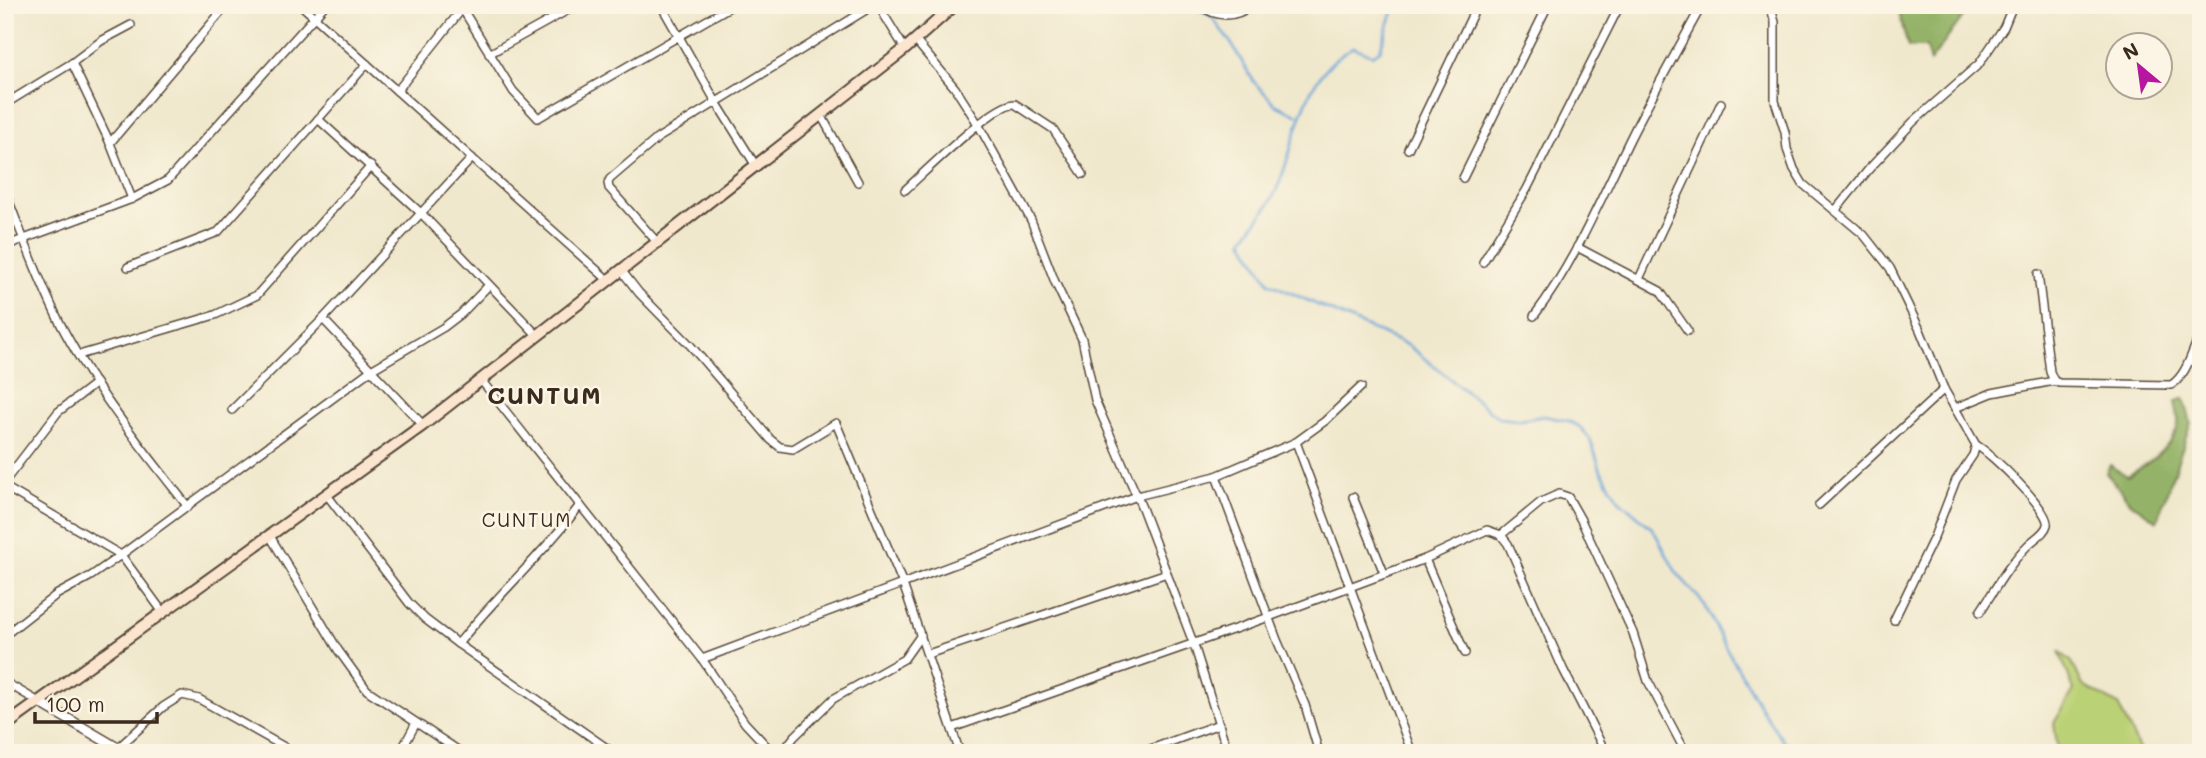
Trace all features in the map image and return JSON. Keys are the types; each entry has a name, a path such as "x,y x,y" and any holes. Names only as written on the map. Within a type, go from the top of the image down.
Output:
{"main road":[{"path":"5,726 423,425 905,49 955,5"}],"street":[{"path":"110,144 227,5"},
{"path":"300,5 608,280"},
{"path":"5,246 132,199 168,180 326,5"},
{"path":"489,54 577,5"},
{"path":"661,5 677,37 756,166"},
{"path":"397,91 461,7 513,91 538,118 733,5"},
{"path":"657,242 609,188 608,183 639,152 876,5 905,49"},
{"path":"1199,5 1207,11 1223,16 1234,15 1252,5"},
{"path":"1408,149 1477,5"},
{"path":"1463,178 1548,5"},
{"path":"1483,262 1527,189 1620,5"},
{"path":"1534,316 1554,288 1577,247 1636,128 1702,5"},
{"path":"1766,5 1771,9 1775,22 1775,101 1790,159 1803,184 1864,235 1890,268 1920,330 1944,389 1976,444 1990,454 2041,509 2048,521 2047,528 2019,555 1980,612"},
{"path":"1835,211 1869,169 1913,122 1979,64 2004,27 2013,5"},
{"path":"5,104 72,63 101,41 131,25"},
{"path":"915,40 955,88 1031,220 1055,282 1082,339 1095,400 1167,573 1194,645 1228,753"},
{"path":"72,63 132,199"},
{"path":"128,267 218,232 367,64"},
{"path":"905,190 978,124 1009,103 1015,104 1053,129 1083,174"},
{"path":"1639,279 1721,103"},
{"path":"821,115 858,182"},
{"path":"318,119 422,214 538,336"},
{"path":"232,410 323,319 472,158"},
{"path":"79,355 215,315 257,295 371,166"},
{"path":"5,191 60,323 134,439 188,507"},
{"path":"1577,247 1664,295 1688,331"},
{"path":"621,270 780,447 793,449 836,423 903,584 960,753"},
{"path":"2038,274 2050,372 2054,381"},
{"path":"5,635 56,595 91,576 188,507 371,370 444,327 488,286"},
{"path":"323,319 423,425"},
{"path":"1955,408 1992,393 2054,381 2076,385 2171,385 2183,371 2201,332"},
{"path":"481,380 702,659 745,723 773,753"},
{"path":"5,481 58,412 96,383"},
{"path":"702,659 1137,496 1216,476 1296,442 1325,421 1361,387"},
{"path":"1819,505 1944,389"},
{"path":"1296,442 1412,753"},
{"path":"1894,620 1934,537 1956,480 1973,455 1976,444"},
{"path":"1216,476 1305,705 1319,753"},
{"path":"5,487 121,555 162,611"},
{"path":"1501,535 1532,509 1553,496 1563,494 1571,500 1633,633 1648,681 1686,753"},
{"path":"327,495 408,603 425,619 614,753"},
{"path":"1353,497 1384,573"},
{"path":"458,644 480,615 559,533 580,505"},
{"path":"952,728 1194,645 1425,559 1487,530 1501,535 1508,544 1563,669 1606,753"},
{"path":"271,536 354,674 367,690 462,753"},
{"path":"1425,559 1465,653"},
{"path":"928,654 1167,573"},
{"path":"782,753 794,737 833,699 904,659 921,635"},
{"path":"5,682 122,751 175,698 182,695 199,699 295,753"},
{"path":"400,753 416,723"},
{"path":"1140,753 1219,724"}],"green space":[{"path":"1893,5 1970,7 1930,62 1926,47 1908,47 1899,13"},
{"path":"2184,398 2191,423 2157,521 2130,502 2106,473 2110,465 2127,476 2165,448 2175,433 2178,422 2175,402"},
{"path":"2059,651 2072,662 2082,684 2118,705 2141,753 2058,753 2054,723 2074,690"}],"waterway":[{"path":"1191,5 1212,17 1254,82 1276,105 1298,115"},
{"path":"1395,5 1380,50 1372,55 1353,47 1334,60 1320,76 1302,114 1274,195 1243,240 1269,283 1409,346 1499,418 1520,420 1544,416 1569,421 1581,428 1590,439 1601,471 1619,500 1653,529 1676,572 1705,605 1725,646 1791,753"}],"district":[{"name":"CUNTUM","path":"545,396"},
{"name":"CUNTUM","path":"527,520"}]}
